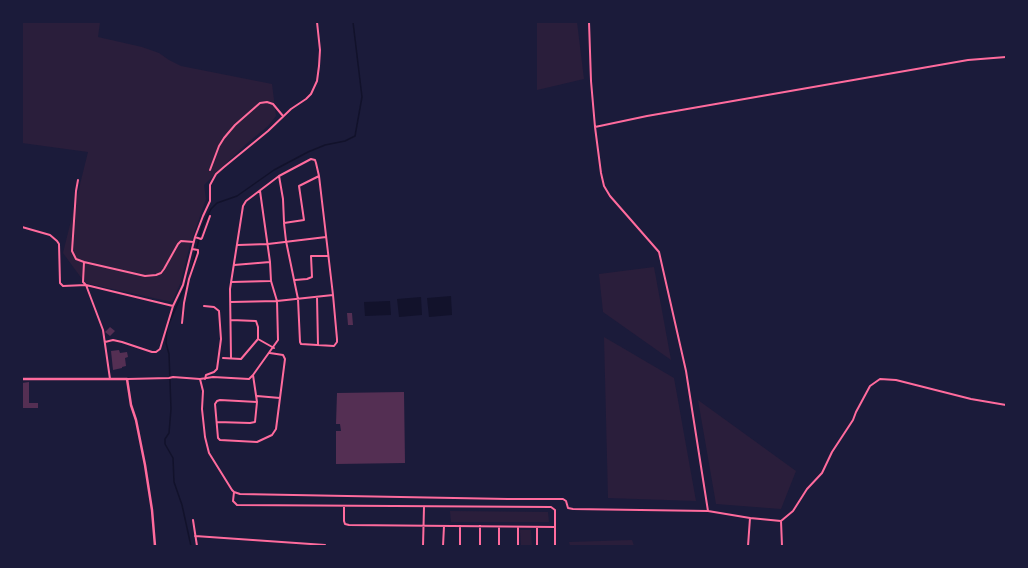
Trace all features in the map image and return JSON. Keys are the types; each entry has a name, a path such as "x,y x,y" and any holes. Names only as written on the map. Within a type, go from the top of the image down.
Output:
{"street":[{"path":"196,237 200,239 203,237 204,223 210,201 210,185 216,174 291,109 309,97 317,81 320,50 317,22"},
{"path":"589,22 591,80 595,127 604,186 614,201 656,246 662,259 686,371 708,510"},
{"path":"595,127 647,116 968,60 1006,57"},
{"path":"210,170 219,146 224,138 235,125 260,102 273,104 283,116"},
{"path":"231,358 230,289 243,206 246,201 279,176 313,159 316,163 326,237 337,342 334,346 301,344 300,342 298,299 286,241 283,200 279,176"},
{"path":"284,222 304,220 299,186 318,176"},
{"path":"78,180 72,251 76,259 145,276 156,275 164,269 181,241 194,242"},
{"path":"22,379 127,379 173,377 200,379 249,379 274,348 278,340 279,322 277,301 271,281 268,244 260,191"},
{"path":"105,342 113,340 122,342 150,352 156,352 160,349 173,306 183,285 194,242 204,223 210,216"},
{"path":"22,227 50,236 57,241 59,244 60,283 62,285 86,285 173,306"},
{"path":"238,245 268,244 326,237"},
{"path":"182,323 189,279 198,253 198,250 193,249"},
{"path":"295,280 312,277 311,256 328,256"},
{"path":"84,262 82,278 104,330 110,379"},
{"path":"234,265 270,262"},
{"path":"232,282 271,281"},
{"path":"231,302 277,301 333,295"},
{"path":"317,297 318,345"},
{"path":"204,306 214,307 219,311 221,339 217,369 206,375 205,378"},
{"path":"223,358 242,359 258,339 258,327 256,321 230,320"},
{"path":"258,339 274,348"},
{"path":"257,402 217,401 215,404 218,438 220,440 257,442 272,435 276,429 285,359 283,355 270,353"},
{"path":"217,422 255,422 257,396 253,375"},
{"path":"127,379 131,405 136,420 145,465 152,510 155,546"},
{"path":"200,379 203,390 202,409 205,438 209,453 234,492 233,502 238,505 344,507 551,507 555,510 555,546"},
{"path":"782,546 781,521 792,510 807,489 822,473 832,452 853,420 870,386 880,379 896,380 971,399 1006,405"},
{"path":"257,396 280,398"},
{"path":"234,492 240,494 366,497 508,499 563,498 568,508 708,510 750,518 781,521"},
{"path":"344,507 344,521 345,524 349,525 555,527"},
{"path":"423,546 424,507"},
{"path":"748,546 750,518"},
{"path":"193,520 197,546"},
{"path":"443,546 444,526"},
{"path":"460,526 460,546"},
{"path":"480,526 480,546"},
{"path":"499,527 499,546"},
{"path":"518,527 518,546"},
{"path":"537,527 537,546"},
{"path":"195,536 325,545"}],"shaded area":[{"path":"22,22 100,22 98,37 142,47 159,53 181,66 272,84 276,116 268,126 245,145 204,185 206,199 190,245 180,284 172,302 85,283 63,253 88,152 22,143"},
{"path":"537,22 577,22 584,79 537,90"},
{"path":"654,267 671,360 603,312 599,274"},
{"path":"451,296 452,315 429,317 427,298"},
{"path":"421,297 422,315 399,317 397,299"},
{"path":"390,301 391,315 365,316 364,302"},
{"path":"604,337 674,378 696,501 608,498"},
{"path":"698,400 796,471 781,509 716,504"},
{"path":"450,511 548,512 549,522 451,522"},
{"path":"520,530 531,530 532,546 521,546"},
{"path":"632,540 634,546 570,546 569,542"}],"building":[{"path":"347,313 352,313 353,325 348,325"},
{"path":"110,327 115,331 110,336 105,332"},
{"path":"119,350 120,353 127,352 128,357 125,358 126,366 113,370 111,351"},
{"path":"29,382 29,403 38,403 38,408 22,408 22,383"},
{"path":"404,392 405,463 336,464 336,431 341,431 340,424 336,424 337,393"}],"waterway":[{"path":"190,275 202,227 211,209 217,203 237,196 274,170 308,152 325,145 345,141 355,136 362,97 353,22"},
{"path":"188,280 167,328 166,343 169,354 171,409 169,433 165,439 165,444 173,458 174,482 182,505 191,546"}]}
